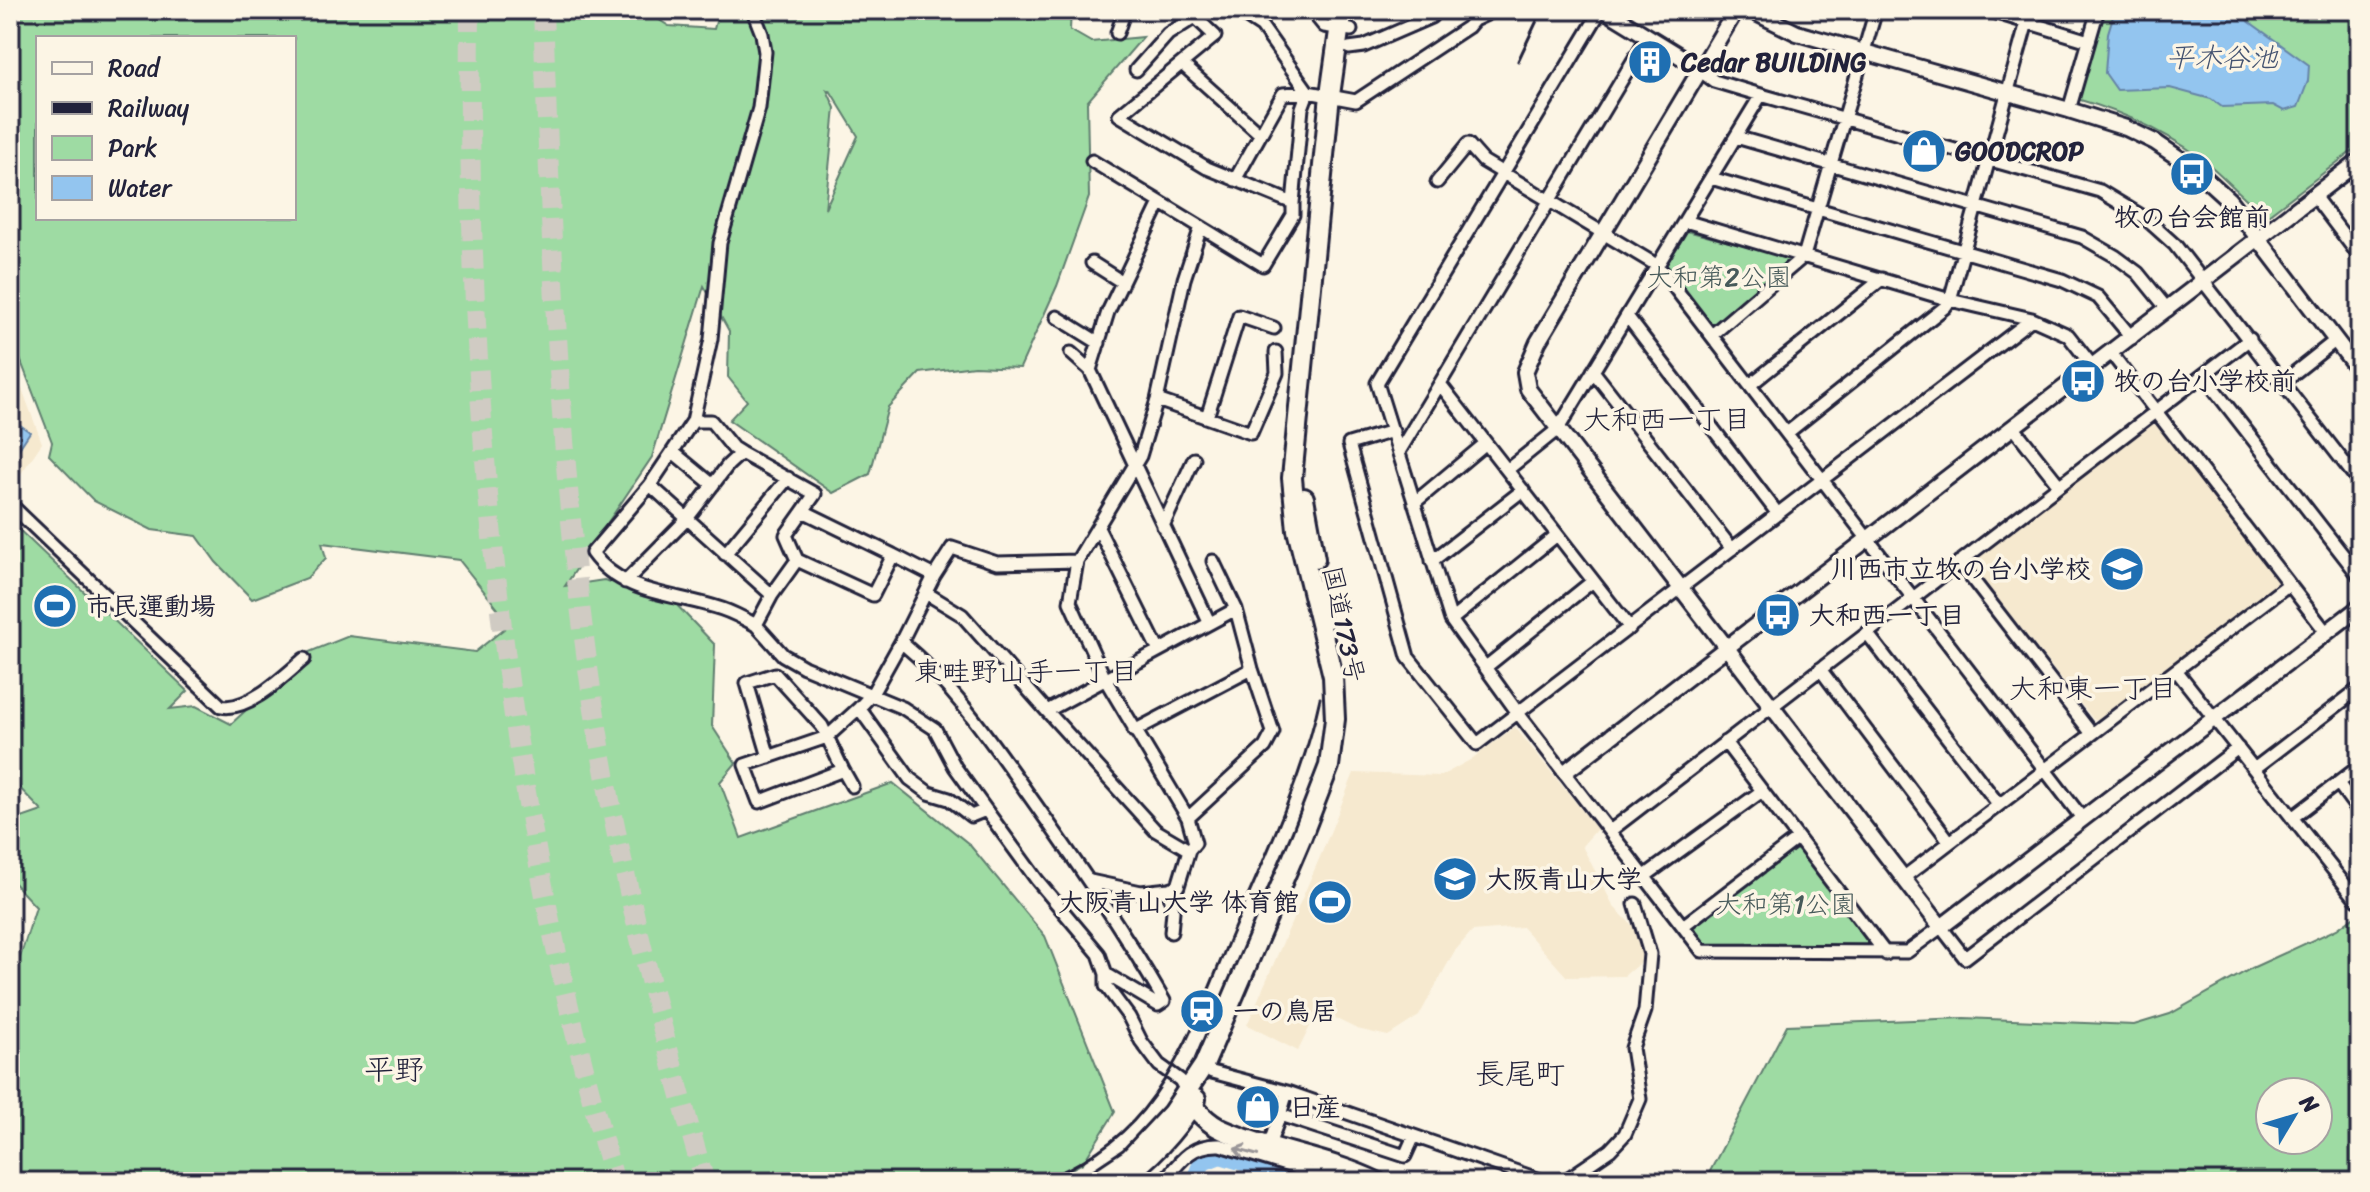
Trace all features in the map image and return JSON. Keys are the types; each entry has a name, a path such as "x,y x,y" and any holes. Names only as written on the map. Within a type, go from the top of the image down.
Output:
{"highway":[{"name":"国道173号","path":"1116,1182 1140,1165 1179,1126 1329,766 1335,719 1333,676 1297,530 1292,478 1335,96 1345,29 1355,10"},
{"name":"国道173号","path":"1094,1182 1130,1158 1212,1072 1307,856 1332,795 1343,755 1346,699 1341,662 1314,553 1303,490 1335,96"},
{"path":"1189,1099 1220,1129 1347,1168 1377,1182"}],"street":[{"path":"756,10 765,52 759,108 720,243 711,339 693,421 650,485 592,553 602,567 625,582 648,591 722,609 756,625 783,655 804,667 903,708 935,729 955,767 1037,880 1099,954 1106,974 1106,986 1129,1017 1141,1041 1159,1065 1180,1080 1189,1099"},
{"path":"1117,33 1125,10"},
{"path":"1236,10 1262,27 1308,92"},
{"path":"1311,10 1324,26 1345,29 1364,46 1431,17 1437,10"},
{"path":"1235,180 1283,94 1308,92 1356,101 1455,36 1479,15 1495,10"},
{"path":"2360,483 2205,281 2175,245 2145,218 2100,191 1714,81 1648,36 1600,10 1377,383 1451,620 1518,713 1702,951 1907,952 2360,607"},
{"path":"1736,10 1538,342 1525,372 1528,389 1965,958 2238,748"},
{"path":"1750,10 1797,33 2126,128 2183,160 2229,200 2360,372"},
{"path":"1712,335 1804,256 1876,10"},
{"path":"1987,10 2089,41"},
{"path":"1787,433 1950,300 2027,22 2043,10"},
{"path":"2069,110 2098,10"},
{"path":"1136,70 1168,34 1197,13 1215,36 1119,115 1207,168 1293,203"},
{"path":"1399,452 1648,36"},
{"path":"1182,64 1259,133"},
{"path":"1092,161 1263,265 1293,215 1302,108 1308,92"},
{"path":"1507,470 1558,429 1761,95"},
{"path":"1736,137 2082,237 2138,273 2168,310"},
{"path":"1437,182 1468,144 1483,161 1658,266 2082,818"},
{"path":"1565,772 2360,160"},
{"path":"1711,178 2062,280 2098,297 2132,338"},
{"path":"2314,196 2360,256"},
{"path":"1090,370 1108,312 1160,203"},
{"path":"1685,221 1950,300 2032,319 2068,335 2093,367"},
{"path":"1090,881 1141,892 1178,886 1189,850 1195,843 1188,818 1105,679 1070,602 1077,561 1140,456 1157,400 1184,279 1201,227"},
{"path":"1092,263 1122,282"},
{"path":"1750,385 1882,279"},
{"path":"1207,417 1239,316 1274,328"},
{"path":"1627,316 1778,514"},
{"path":"1057,317 1099,343"},
{"path":"1393,431 1349,444 1408,657 1477,744 2032,319"},
{"path":"1610,831 2250,339"},
{"path":"2283,382 2336,340"},
{"path":"1157,400 1251,433 1277,373 1276,352"},
{"path":"1071,353 1090,370 1209,622"},
{"path":"2111,353 2326,632"},
{"path":"1593,371 1732,549"},
{"path":"2203,375 2360,577"},
{"path":"1440,384 1630,628"},
{"path":"693,421 711,421 733,448 815,494 786,535 797,560 873,595 893,555"},
{"path":"2014,428 2059,485"},
{"path":"1414,503 1486,443"},
{"path":"673,452 713,485"},
{"path":"625,582 686,520 741,453"},
{"path":"1163,526 1194,459"},
{"path":"725,554 788,478"},
{"path":"650,485 772,595"},
{"path":"1432,561 1523,490"},
{"path":"10,504 221,706 230,708 266,691 304,659"},
{"path":"803,511 934,576"},
{"path":"1098,528 1158,649"},
{"path":"1451,620 1557,535"},
{"path":"843,770 759,802 745,765 827,737 859,708 872,694 952,548 997,563 1077,561"},
{"path":"756,625 772,595 797,560"},
{"path":"1188,818 1265,747 1273,732 1236,609 1213,561"},
{"path":"1959,562 2092,734"},
{"path":"1486,667 1593,581"},
{"path":"1903,878 2289,584"},
{"path":"926,593 962,615 1155,830 1189,850"},
{"path":"1047,711 1236,609"},
{"path":"1867,633 1999,805"},
{"path":"901,642 953,690 1090,881 1164,1001 1158,1005 1106,974"},
{"path":"1134,731 1252,669"},
{"path":"1820,669 1950,842"},
{"path":"2176,670 2357,900 2360,897"},
{"path":"769,757 747,683 775,674 822,726 852,786"},
{"path":"2254,769 2360,688"},
{"path":"859,708 910,779 929,793 949,799 971,816 986,810"},
{"path":"1725,742 1886,954"},
{"path":"2292,818 2360,766"},
{"path":"2338,783 2360,813"},
{"path":"1645,876 1762,791"},
{"path":"1683,926 1798,838"},
{"path":"1169,889 1173,911 1171,932"},
{"path":"1563,1182 1610,1150 1625,1134 1640,1099 1632,1048 1645,1011 1650,954 1635,904"},
{"path":"1212,1072 1287,1092 1546,1182"},
{"path":"1269,1145 1287,1092"},
{"path":"1280,1115 1405,1156 1414,1136"},
{"path":"1163,1182 1179,1160 1192,1149 1205,1144 1248,1151 1312,1173 1377,1182"}],"shaded area":[{"path":"10,356 42,443 10,490"},
{"name":"川西市立牧の台小学校","path":"2149,423 2163,428 2279,583 2102,719 2093,719 1970,564"},
{"name":"大阪青山大学","path":"1515,727 1597,829 1582,846 1614,907 1642,935 1648,956 1624,976 1567,977 1522,927 1472,931 1454,952 1419,1016 1388,1036 1357,1029 1318,1010 1298,1051 1247,1025 1354,773 1441,776 1470,760"}],"green space":[{"path":"10,10 643,10 669,26 714,29 719,10 1071,10 1070,30 1091,42 1143,37 1087,102 1089,197 1057,286 1020,368 974,366 920,373 888,407 870,474 833,493 729,420 747,401 728,377 729,331 704,286 652,457 565,586 604,580 671,599 715,645 712,726 736,763 720,782 741,838 893,783 969,844 1045,936 1115,1112 1083,1163 1045,1182 10,1182 10,972 17,967 36,907 10,879 10,814 19,819 42,811 10,778 10,521 188,691 170,709 196,706 231,724 309,652 349,636 475,652 510,624 459,560 322,543 326,558 307,578 252,599 216,562 197,536 152,530 94,501 49,455 52,442 17,351 10,317","holes":["827,90 858,136 825,209 835,108"]},
{"path":"2104,10 2360,10 2360,145 2268,215 2263,213 2182,145 2131,118 2077,99"},
{"name":"大和第2公園","path":"1687,231 1794,259 1716,326 1710,325 1665,267"},
{"name":"大和第1公園","path":"1794,843 1872,945 1869,950 1702,946 1687,926"},
{"path":"2360,912 2360,1182 1716,1182 1707,1177 1787,1025 1964,1018 2134,1025 2170,1014 2252,968 2337,929"}],"water":[{"name":"平木谷池","path":"2115,10 2233,10 2309,65 2308,81 2298,107 2284,111 2273,105 2222,107 2211,99 2170,88 2117,90 2105,73 2108,33"},
{"path":"10,418 30,432 16,453 10,449"}],"waterway":[{"path":"1198,1182 1202,1162 1220,1155 1309,1182"}],"tunnel":[{"path":"470,10 470,159 475,307 499,602 519,748 545,894 576,1038 615,1182"},
{"path":"543,10 563,426 589,675 610,803 638,930 705,1182"}],"railway":[{"path":"1518,61 1542,10"},
{"path":"1038,1182 1082,1161 1121,1133 1143,1110 1172,1068 1195,1022 1283,814 1304,757 1320,698"}],"place":[{"name":"Cedar BUILDING","path":"1650,62"},
{"name":"GOODCROP","path":"1924,151"},
{"name":"牧の台会館前","path":"2192,174"},
{"name":"牧の台小学校前","path":"2083,381"},
{"name":"川西市立牧の台小学校","path":"2122,569"},
{"name":"市民運動場","path":"55,606"},
{"name":"大和西一丁目","path":"1778,615"},
{"name":"大阪青山大学","path":"1455,879"},
{"name":"大阪青山大学 体育館","path":"1330,902"},
{"name":"一の鳥居","path":"1202,1011"},
{"name":"日産","path":"1258,1107"}],"district":[{"name":"大和西一丁目","path":"1667,419"},
{"name":"東畦野山手一丁目","path":"1026,671"},
{"name":"大和東一丁目","path":"2093,688"},
{"name":"平野","path":"394,1070"},
{"name":"長尾町","path":"1520,1074"}]}
